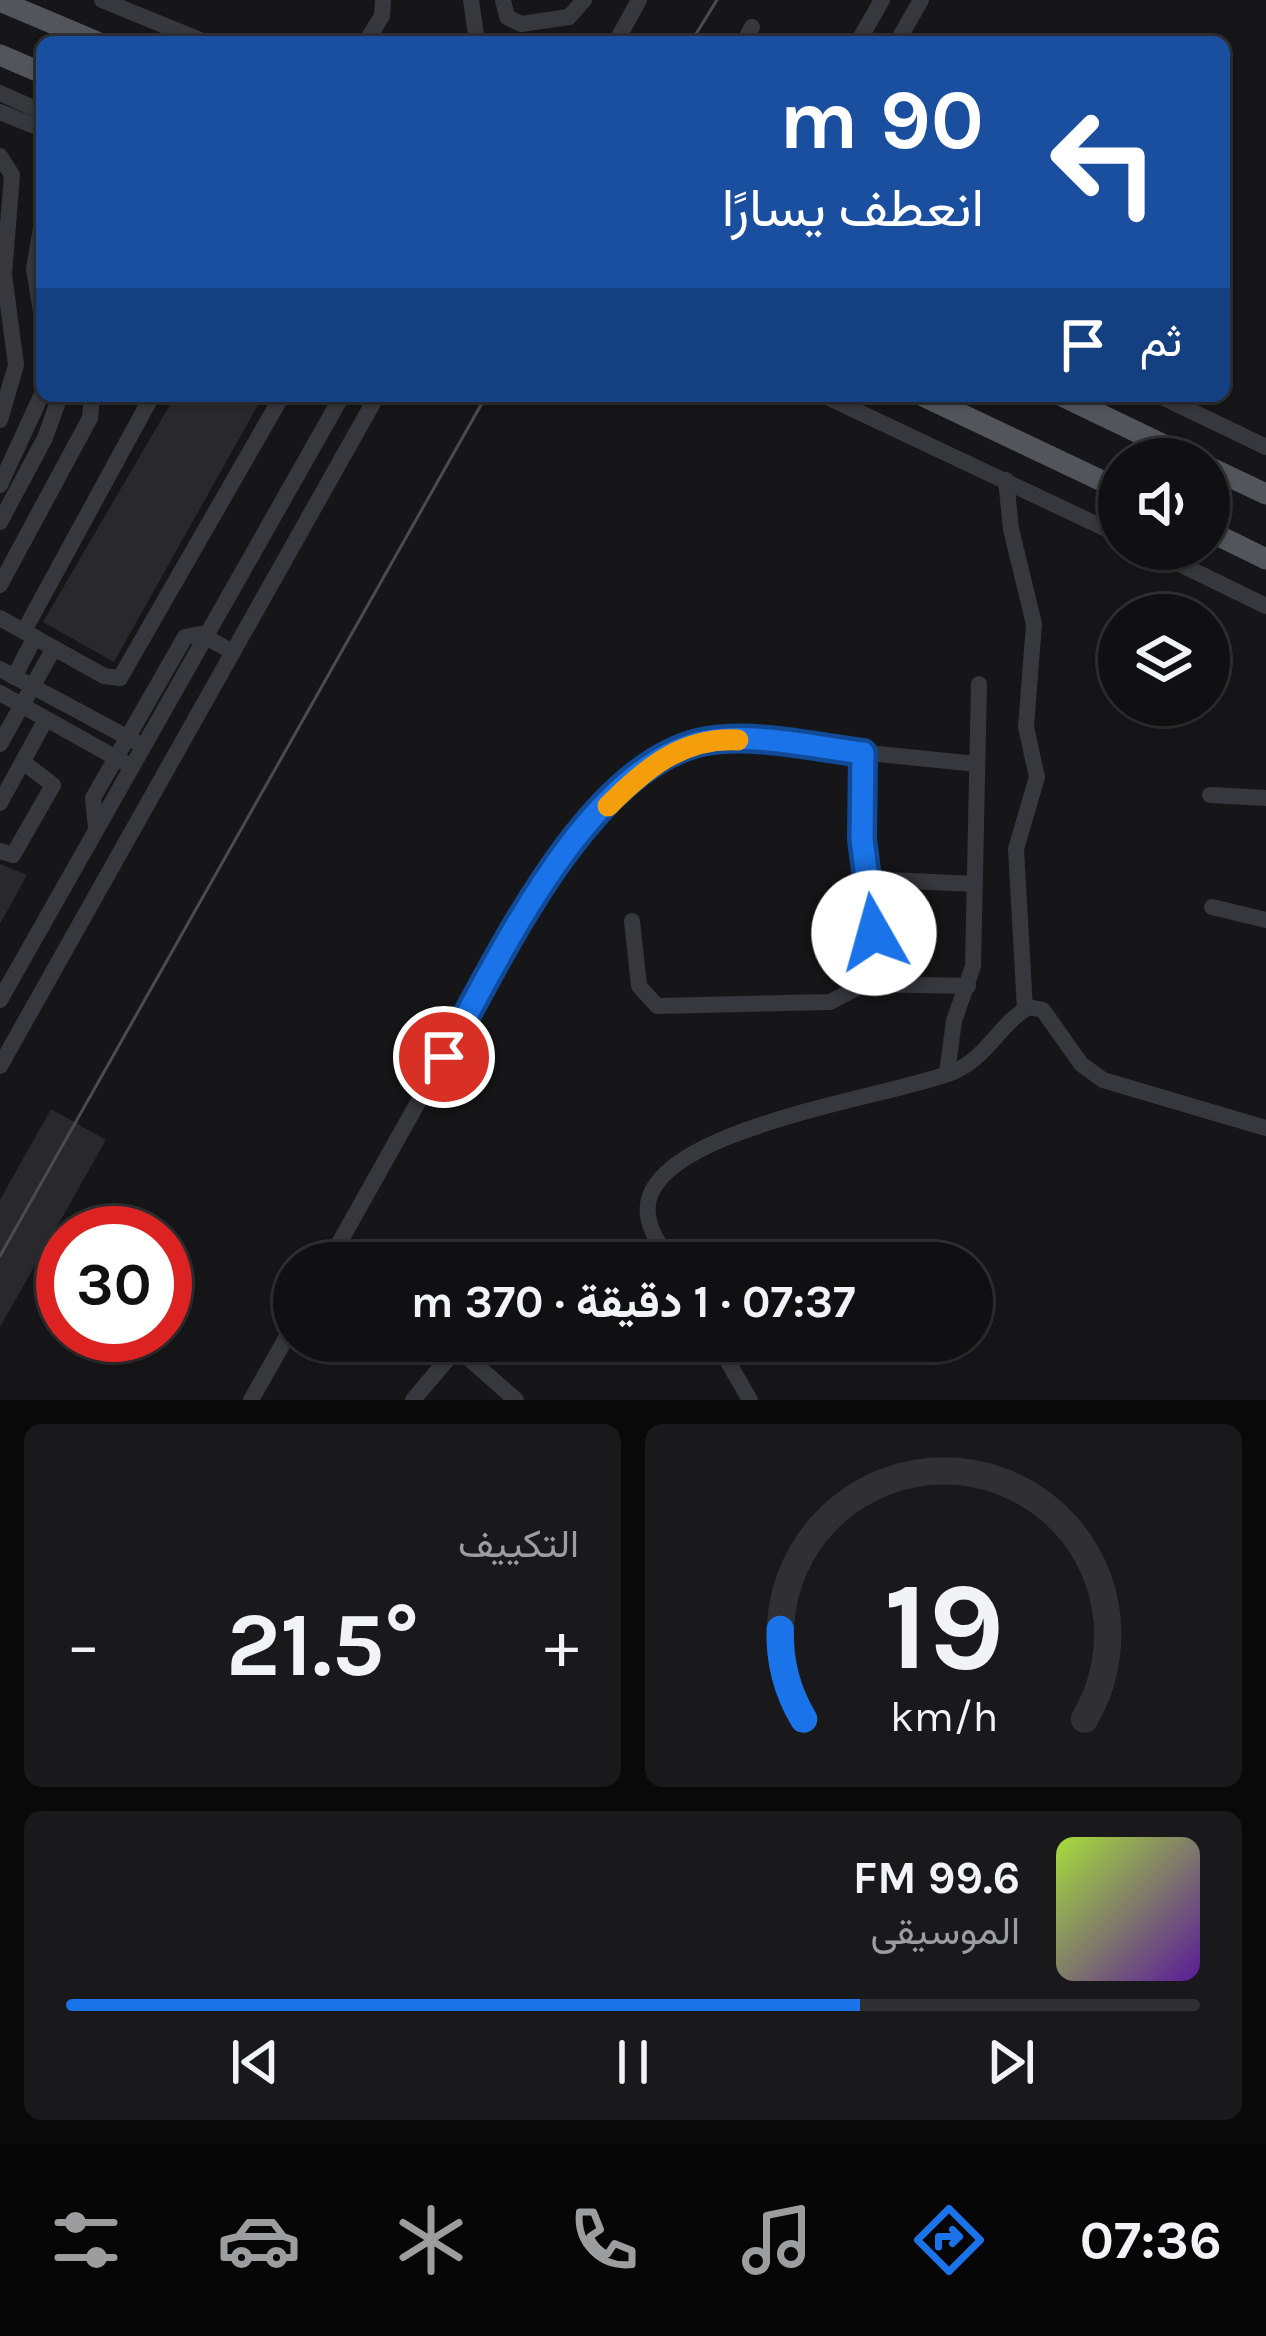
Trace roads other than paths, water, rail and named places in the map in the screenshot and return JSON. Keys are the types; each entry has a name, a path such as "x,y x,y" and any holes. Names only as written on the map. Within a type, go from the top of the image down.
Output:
{"main road":[{"path":"0,1 83,36"},
{"path":"0,55 36,70"},
{"path":"936,402 1098,478"},
{"path":"1074,402 1149,438"},
{"path":"1230,477 1266,494"},
{"path":"1230,541 1266,559"}],"street":[{"path":"102,0 190,36"},
{"path":"371,34 373,0"},
{"path":"371,34 383,0"},
{"path":"471,0 476,36"},
{"path":"503,0 507,17 521,24 568,17 584,0"},
{"path":"619,36 639,0"},
{"path":"861,36 882,0"},
{"path":"900,36 921,0"},
{"path":"0,93 36,109"},
{"path":"0,112 36,127"},
{"path":"0,156 12,175 4,274 16,365 0,420"},
{"path":"0,485 38,402"},
{"path":"0,522 45,438 58,402"},
{"path":"0,585 90,418 91,402"},
{"path":"135,741 7,673 149,402"},
{"path":"0,617 104,676 120,678 279,402"},
{"path":"0,1000 96,828 123,762 204,636 339,402"},
{"path":"0,1066 374,402"},
{"path":"838,402 1098,525"},
{"path":"1172,402 1266,447"},
{"path":"661,1242 648,1216 651,1193 664,1174 761,1124 947,1073 983,1054 1025,1009 1016,849 1037,777 1026,727 1034,624 1011,530 1006,480"},
{"path":"9,504 36,519"},
{"path":"1192,570 1266,606"},
{"path":"204,636 233,652"},
{"path":"0,744 54,648"},
{"path":"947,1073 954,1021 968,986 979,684"},
{"path":"0,693 123,762"},
{"path":"0,802 46,719"},
{"path":"340,1242 551,866 653,764 703,742 730,739 977,764"},
{"path":"863,753 861,827 874,985"},
{"path":"0,850 13,855 53,785 46,774 22,762"},
{"path":"1210,796 1266,798"},
{"path":"867,879 974,884"},
{"path":"58,896 86,912"},
{"path":"1212,908 1266,920"},
{"path":"632,921 639,986 657,1006 830,1002 858,986 968,986"},
{"path":"1025,1009 1043,1010 1082,1064 1103,1080 1266,1128"},
{"path":"413,1400 457,1348 516,1400"},
{"path":"251,1400 273,1361"},
{"path":"728,1362 750,1400"}],"tram line":[{"path":"695,36 717,0"},
{"path":"0,1256 483,402"}]}
